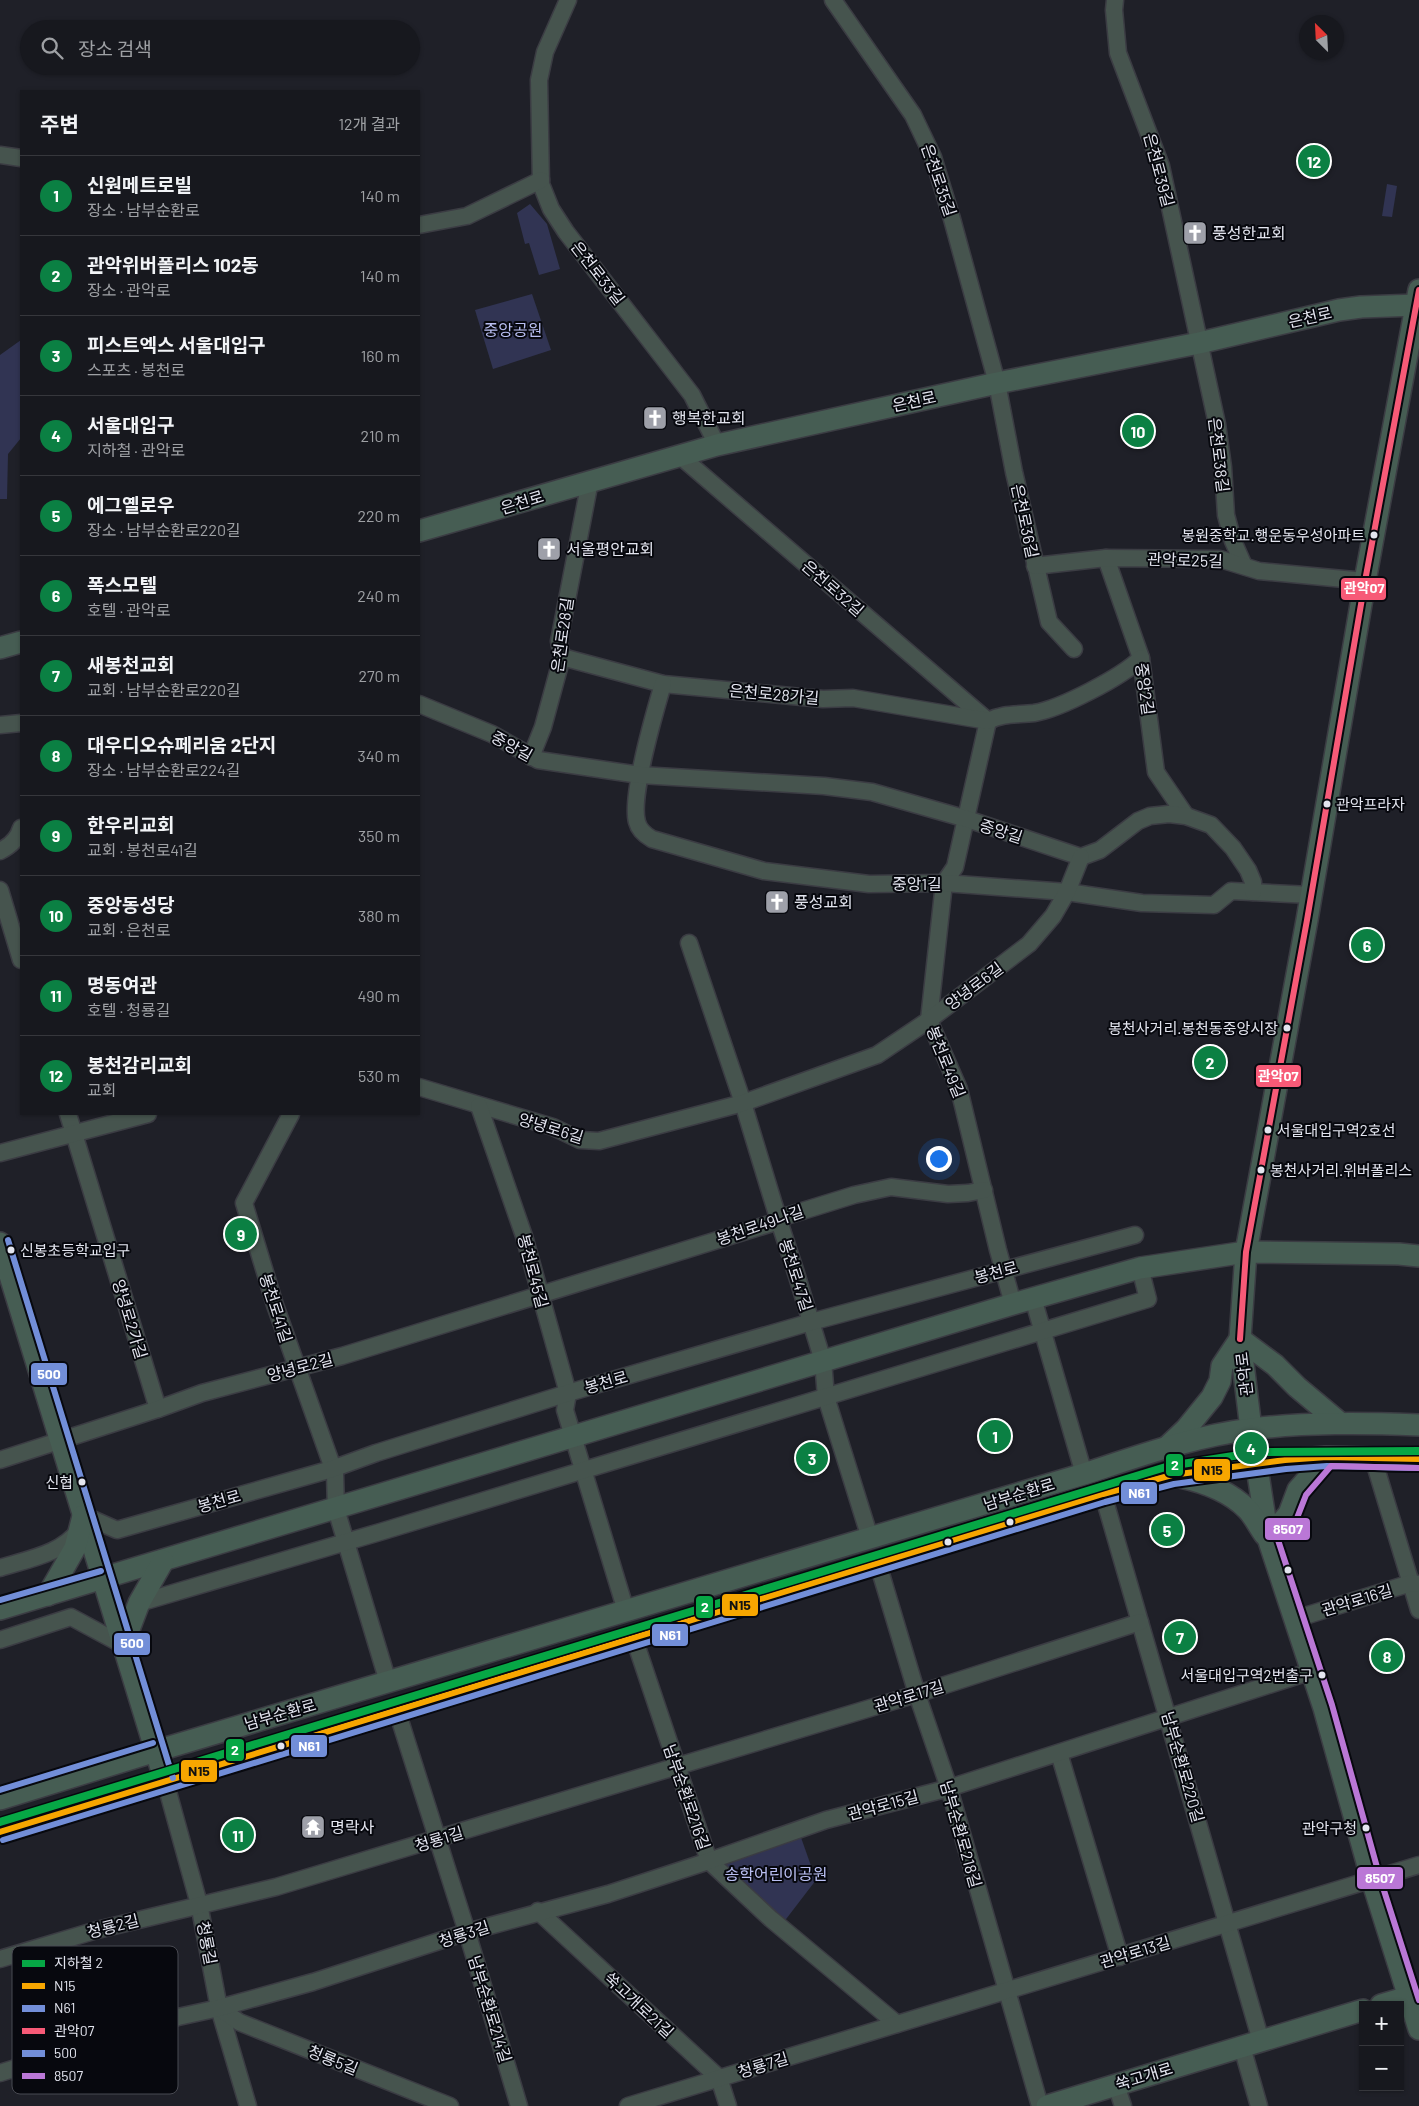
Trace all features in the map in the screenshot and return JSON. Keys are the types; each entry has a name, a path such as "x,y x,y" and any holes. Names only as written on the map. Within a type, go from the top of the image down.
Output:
{"main road":[{"name":"은천로","path":"420,531 717,445 997,383 1199,343 1339,310 1418,298"},
{"name":"관악로","path":"1418,298 1364,581 1311,895 1246,1252 1240,1339 1251,1429 1268,1538 1312,1671 1372,1880 1419,2029"},
{"path":"0,648 20,642"},
{"path":"0,1242 61,1441 81,1522 103,1579 165,1781"},
{"path":"0,1610 1023,1301 1140,1268 1246,1252 1399,1254 1419,1256"},
{"path":"1167,1447 1186,1429 1212,1397 1220,1381 1222,1366 1240,1339 1275,1365 1297,1387 1340,1424"},
{"name":"남부순환로","path":"0,1800 156,1751 1084,1474 1167,1447 1251,1429 1340,1424 1419,1426"},
{"path":"1172,1475 1204,1482 1224,1493 1246,1509 1268,1538 1290,1514 1298,1490 1327,1457"},
{"name":"남부순환로","path":"0,1832 1103,1494 1172,1475 1256,1463 1327,1457 1419,1459"},
{"path":"48,1595 75,1548 81,1522"},
{"path":"123,1645 139,1603 162,1562"},
{"path":"410,1676 402,1681 400,1694 409,1704 418,1705"},
{"path":"323,1701 333,1702 343,1713 340,1727 331,1732"},
{"path":"1394,2001 1408,1997"},
{"name":"쑥고개로","path":"1047,2106 1359,2011"}],"street":[{"name":"은천로33길","path":"568,0 545,52 538,80 541,180 548,202 566,232 692,395 717,445"},
{"name":"은천로35길","path":"833,0 913,115 922,131 933,157 952,219 997,383"},
{"name":"은천로39길","path":"1115,0 1114,10 1118,52 1156,151 1199,343"},
{"path":"0,155 20,158"},
{"path":"420,225 467,216 541,180"},
{"name":"은천로38길","path":"1199,343 1217,424 1223,467 1226,515 1244,566"},
{"name":"은천로36길","path":"997,383 1034,566 1049,622 1074,649"},
{"name":"은천로32길","path":"679,455 988,721"},
{"name":"은천로28길","path":"531,757 543,727 562,657 559,641 590,481"},
{"name":"관악로25길","path":"1034,566 1106,558 1220,559 1259,571 1364,581"},
{"name":"중앙2길","path":"1106,558 1140,658 1156,772 1186,816"},
{"name":"은천로28가길","path":"562,657 663,684 823,699 853,698 988,721 1000,714 1034,713 1062,704 1131,668 1140,658"},
{"path":"640,775 663,684"},
{"name":"중앙길","path":"420,704 492,734 538,760 640,775 848,788 872,792 1081,857"},
{"path":"967,820 988,721"},
{"path":"0,725 20,723"},
{"name":"중앙1길","path":"640,775 636,806 637,820 643,833 652,839 764,872 869,884 944,883 1067,892 1142,903 1214,905 1231,891 1253,892"},
{"path":"1081,857 1100,850 1138,821 1150,816 1169,814 1186,816 1211,825 1233,848 1248,870 1253,882 1253,892 1311,895"},
{"name":"봉천로49길","path":"967,820 955,867 944,883 929,1020 959,1089 1004,1270 1023,1301"},
{"path":"0,851 9,846 19,836 20,832"},
{"name":"양녕로6길","path":"420,1087 554,1127 580,1140 599,1141 744,1103 877,1055 929,1020 1029,944 1053,916 1067,892 1081,857"},
{"path":"0,890 20,957"},
{"path":"689,943 744,1103"},
{"name":"봉천로47길","path":"744,1103 823,1361"},
{"name":"봉천로45길","path":"479,1106 524,1236 568,1393 565,1410 573,1437"},
{"name":"양녕로2가길","path":"68,1115 158,1409"},
{"path":"0,1152 144,1115"},
{"name":"봉천로41길","path":"290,1115 244,1203 296,1368 335,1474 336,1509"},
{"name":"봉천로49나길","path":"540,1294 779,1221 783,1217 854,1195 891,1187 948,1194 984,1190"},
{"name":"봉천로","path":"81,1522 117,1530 332,1469 376,1453 568,1393 811,1322 1135,1235"},
{"path":"139,1603 1148,1299 1140,1268"},
{"name":"양녕로2길","path":"0,1460 202,1393 409,1336 540,1294"},
{"path":"1023,1301 1043,1331 1084,1474"},
{"path":"823,1361 826,1397 870,1538"},
{"path":"573,1437 626,1611"},
{"path":"1373,1458 1415,1583 1419,1610"},
{"name":"남부순환로220길","path":"1103,1494 1227,1924 1252,2044"},
{"path":"336,1509 388,1682"},
{"path":"0,1568 48,1552 65,1544 81,1522"},
{"name":"남부순환로218길","path":"878,1564 917,1694 949,1788 1040,2106"},
{"name":"관악로16길","path":"1295,1619 1415,1583"},
{"path":"0,1640 71,1617 123,1645"},
{"name":"관악로17길","path":"677,1767 917,1694 1140,1622"},
{"name":"남부순환로216길","path":"634,1638 709,1862 771,1920 897,2024"},
{"name":"관악로15길","path":"709,1862 826,1820 949,1788 1312,1671"},
{"name":"남부순환로214길","path":"397,1711 467,1932 519,2106"},
{"path":"1059,1753 1120,1957"},
{"name":"청룡1길","path":"199,1904 276,1888 677,1767"},
{"name":"청룡길","path":"165,1781 199,1904 219,2008 248,2106"},
{"name":"청룡3길","path":"178,2017 219,2008 372,1964 467,1932 608,1894 709,1862"},
{"name":"관악로13길","path":"897,2024 1419,1865"},
{"name":"청룡2길","path":"41,1946 199,1904"},
{"name":"쑥고개로21길","path":"538,1912 719,2078 728,2106"},
{"name":"청룡2길","path":"0,1959 12,1955"},
{"name":"청룡5길","path":"219,2008 239,2022 450,2106"},
{"name":"청룡7길","path":"628,2106 897,2024"},
{"path":"1252,2044 1259,2106"},
{"name":"청룡3길","path":"0,2073 12,2069"},
{"path":"1116,2085 1123,2106"}],"green space":[{"path":"1387,184 1397,186 1392,217 1382,216"},
{"path":"530,204 547,224 560,269 539,275 529,243 525,244 517,213"},
{"name":"중앙공원","path":"532,294 551,350 493,369 475,310"},
{"path":"20,341 20,439 8,454 7,499 0,499 0,355"},
{"name":"송학어린이공원","path":"798,1829 816,1880 780,1927 709,1861"}],"metro line":[{"name":"2","path":"0,1822 1169,1466 1259,1452 1419,1451"}],"transit line":[{"name":"관악07","path":"1240,1339 1246,1252 1307,920 1365,581 1419,290"},
{"name":"500","path":"8,1240 173,1778"},
{"name":"N15","path":"0,1832 1103,1494 1172,1475 1285,1460 1327,1457 1419,1459"},
{"name":"N61","path":"3,1840 1105,1502 1174,1484 1286,1469 1327,1466 1419,1468"},
{"name":"8507","path":"1419,1468 1331,1466 1306,1495 1297,1518 1278,1540 1332,1705 1380,1878 1419,2000"},
{"name":"500","path":"0,1600 101,1571"},
{"name":"500","path":"0,1790 153,1743"}],"place":[{"name":"봉천감리교회","path":"1314,161"},
{"name":"풍성한교회","path":"1195,233"},
{"name":"행복한교회","path":"655,418"},
{"name":"중앙동성당","path":"1138,431"},
{"name":"봉원중학교.행운동우성아파트","path":"1374,535"},
{"name":"서울평안교회","path":"549,549"},
{"name":"관악프라자","path":"1327,804"},
{"name":"풍성교회","path":"777,902"},
{"name":"폭스모텔","path":"1367,945"},
{"name":"봉천사거리.봉천동중앙시장","path":"1287,1028"},
{"name":"관악위버폴리스 102동","path":"1210,1062"},
{"name":"서울대입구역2호선","path":"1268,1130"},
{"name":"봉천사거리.위버폴리스","path":"1261,1170"},
{"name":"한우리교회","path":"241,1234"},
{"name":"신봉초등학교입구","path":"11,1250"},
{"name":"신원메트로빌","path":"995,1436"},
{"name":"서울대입구","path":"1251,1448"},
{"name":"피스트엑스 서울대입구","path":"812,1458"},
{"name":"신협","path":"82,1482"},
{"name":"에그옐로우","path":"1167,1530"},
{"name":"새봉천교회","path":"1180,1637"},
{"name":"대우디오슈페리움 2단지","path":"1387,1656"},
{"name":"서울대입구역2번출구","path":"1322,1675"},
{"name":"명락사","path":"313,1827"},
{"name":"관악구청","path":"1366,1828"},
{"name":"명동여관","path":"238,1835"}]}
